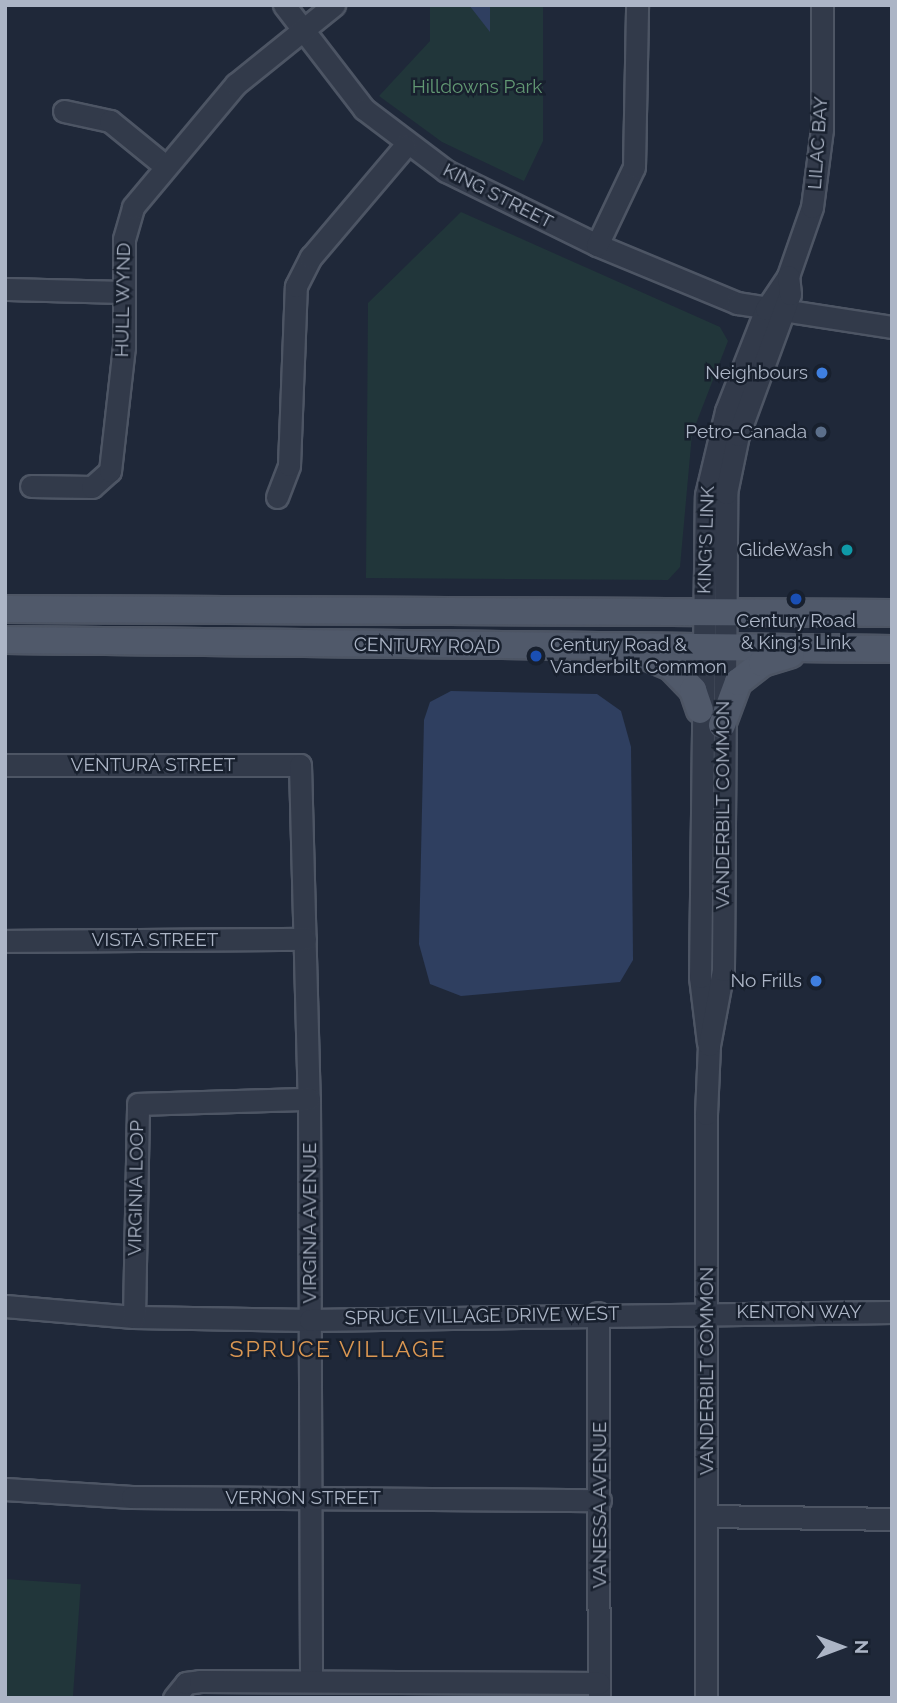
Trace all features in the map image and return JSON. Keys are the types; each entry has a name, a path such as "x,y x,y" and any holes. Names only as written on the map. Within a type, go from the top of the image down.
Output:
{"main road":[{"name":"CENTURY ROAD","path":"5,609 714,630 809,648 892,649"},
{"name":"CENTURY ROAD","path":"5,640 621,647 714,630 892,613"},
{"path":"527,647 551,635 892,627"},
{"path":"621,647 671,667 693,690 700,710"},
{"path":"722,724 738,682 762,663 809,648"}],"street":[{"name":"KING STREET","path":"284,5 364,109 405,146 597,245 682,284 775,311 892,327"},
{"name":"HULL WYND","path":"31,486 92,487 110,471 126,224 164,165 236,84 334,5"},
{"path":"597,245 634,167 637,5"},
{"name":"LILAC BAY","path":"775,311 788,276 819,166 822,5"},
{"path":"64,111 110,121 164,165"},
{"path":"277,497 289,465 296,286 311,257 405,146"},
{"path":"5,289 123,292"},
{"name":"KING'S LINK","path":"714,630 726,493 733,453 775,311"},
{"name":"VANDERBILT COMMON","path":"709,1045 700,999 700,710 714,630"},
{"name":"VANDERBILT COMMON","path":"706,1698 709,1045 723,970 722,724 714,630"},
{"name":"VENTURA STREET","path":"5,765 300,765"},
{"name":"VIRGINIA AVENUE","path":"300,765 309,1099 313,1499 311,1682"},
{"name":"VISTA STREET","path":"5,941 305,939"},
{"name":"VIRGINIA LOOP","path":"134,1317 138,1104 309,1099"},
{"name":"SPRUCE VILLAGE DRIVE WEST","path":"5,1306 134,1317 310,1320 707,1312"},
{"name":"KENTON WAY","path":"707,1312 892,1312"},
{"name":"VANESSA AVENUE","path":"598,1313 599,1690"},
{"name":"VERNON STREET","path":"5,1489 313,1499 600,1500"},
{"path":"706,1516 892,1519"},
{"path":"174,1698 186,1683 200,1681 599,1690"}],"green space":[{"name":"Hilldowns Park","path":"430,5 543,5 543,141 524,181 442,142 379,96 430,41"},
{"path":"461,212 720,327 728,341 692,434 680,567 668,580 366,578 368,303"},
{"path":"5,1579 81,1584 73,1698 5,1698"}],"water":[{"path":"469,5 490,5 490,32"},
{"path":"451,691 597,694 621,711 631,747 633,960 620,982 461,996 430,984 419,944 424,720 430,702"}],"place":[{"name":"Neighbours","path":"822,373"},
{"name":"Petro-Canada","path":"821,432"},
{"name":"GlideWash","path":"847,550"},
{"name":"Century Road & King's Link","path":"796,599"},
{"name":"Century Road & Vanderbilt Common","path":"536,656"},
{"name":"No Frills","path":"816,981"}],"district":[{"name":"SPRUCE VILLAGE","path":"338,1349"}]}
